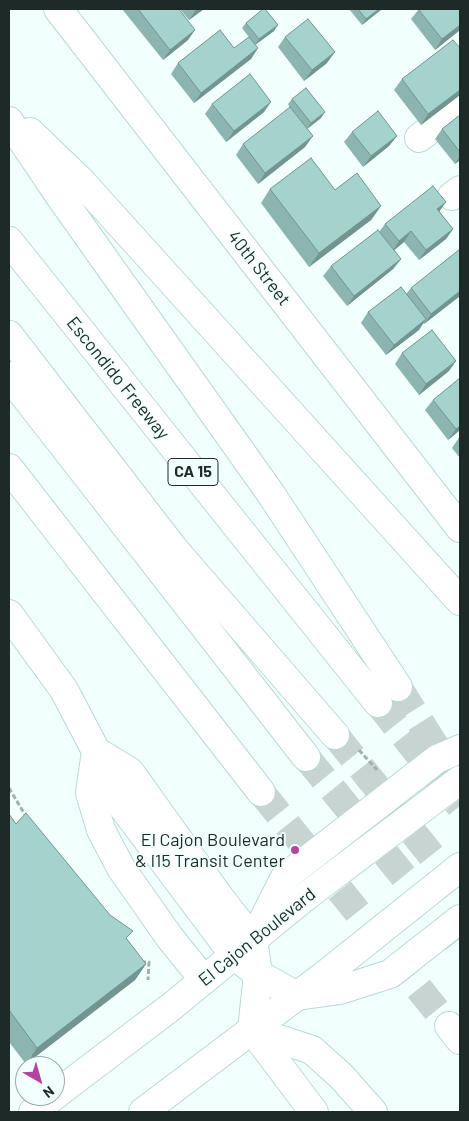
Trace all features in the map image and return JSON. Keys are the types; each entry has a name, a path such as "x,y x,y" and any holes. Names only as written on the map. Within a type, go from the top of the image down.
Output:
{"main road":[{"name":"40th Street","path":"58,9 460,528"},
{"path":"419,138 460,106"},
{"path":"9,112 80,180 460,601"},
{"name":"Escondido Freeway","path":"9,121 271,494 388,694 9,241"},
{"path":"9,335 174,549 335,736"},
{"path":"9,376 306,757"},
{"path":"9,468 261,792"},
{"path":"9,614 64,690 96,751 130,772 220,898 258,974 297,996 340,990 390,974 460,919"},
{"path":"243,947 285,877 437,759 460,749"},
{"path":"96,751 90,792 101,830 125,874 170,938 204,980"},
{"name":"El Cajon Boulevard","path":"65,1088 171,1008 306,897 460,780"},
{"path":"143,1112 297,996 460,867"},
{"path":"258,974 252,1030 314,1112"},
{"path":"252,1030 312,1050 342,1076 373,1112"}],"path":[{"path":"9,788 29,821"},
{"path":"136,961 150,962 148,980"}],"building":[{"path":"138,9 179,9 195,30 170,50"},
{"path":"263,9 278,25 259,39 246,23"},
{"path":"358,9 379,9 366,19"},
{"path":"418,9 460,9 460,25 442,39"},
{"path":"308,19 335,52 312,70 285,37"},
{"path":"220,30 234,48 249,37 258,48 201,93 178,63"},
{"path":"453,40 460,48 460,90 428,114 402,79"},
{"path":"250,74 271,102 234,131 212,104"},
{"path":"306,88 325,112 311,123 292,99"},
{"path":"290,107 313,136 265,173 243,144"},
{"path":"378,111 397,136 371,156 352,132"},
{"path":"460,115 460,152 442,129"},
{"path":"311,158 335,190 357,173 381,206 319,253 270,189"},
{"path":"433,186 446,202 437,209 453,229 426,250 411,231 399,241 385,224"},
{"path":"378,230 401,259 354,296 331,266"},
{"path":"460,249 460,291 431,314 411,288"},
{"path":"401,287 426,319 394,345 368,312"},
{"path":"432,330 456,361 426,384 402,353"},
{"path":"460,378 460,426 456,429 433,400"},
{"path":"26,813 110,915 133,931 126,938 146,964 37,1048 9,1010 9,814 16,824"}],"tunnel":[{"path":"398,687 448,766"},
{"path":"378,703 460,806"},
{"path":"335,735 460,891"},
{"path":"306,757 460,945"},
{"path":"261,792 449,1026"}],"place":[{"name":"El Cajon Boulevard & I15 Transit Center","path":"295,850"}]}
